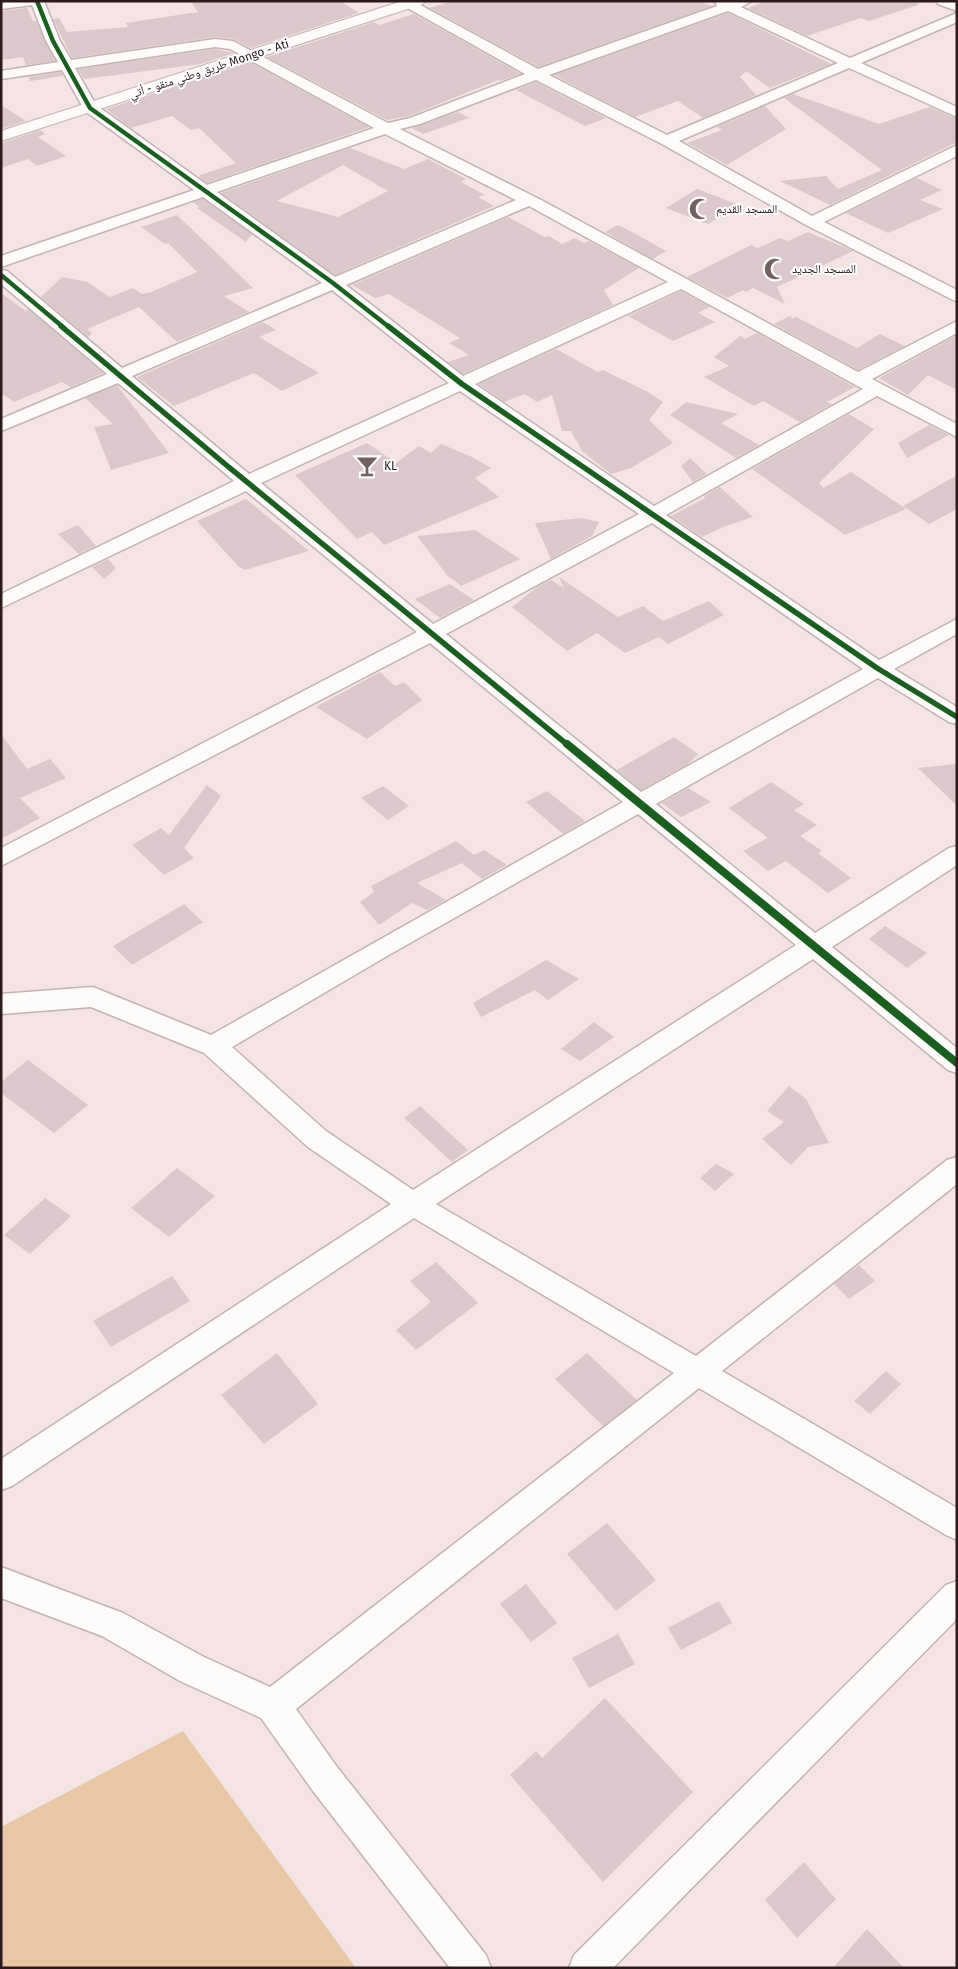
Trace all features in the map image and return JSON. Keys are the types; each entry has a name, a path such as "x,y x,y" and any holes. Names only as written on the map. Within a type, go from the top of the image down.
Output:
{"main road":[{"name":"طريق وطني منقو - أتي Mongo - Ati","path":"1,136 253,55 409,2"}],"street":[{"path":"1,5 32,1"},
{"path":"37,1 66,66 90,108 207,190 333,283 462,384 878,668 957,717"},
{"path":"1,262 386,128 415,120 722,4 745,1"},
{"path":"943,1 957,7"},
{"path":"409,2 578,97 667,142 812,222 957,296"},
{"path":"722,4 957,113"},
{"path":"667,142 957,17"},
{"path":"1,76 215,43 233,45 386,128 529,200 876,389 957,431"},
{"path":"812,222 957,150"},
{"path":"1,426 529,200"},
{"path":"1,275 431,634 957,1064"},
{"path":"1,602 248,482 680,283"},
{"path":"858,379 957,326"},
{"path":"1,858 431,634 652,515 876,389"},
{"path":"213,1046 957,625"},
{"path":"1,1476 413,1204 957,854"},
{"path":"1,1004 93,997 213,1046 317,1139 413,1204 957,1524"},
{"path":"273,1706 957,1168"},
{"path":"1,1582 112,1624 192,1669 273,1706 325,1779 473,1968"},
{"path":"587,1968 957,1596"}],"shaded area":[{"path":"183,1731 356,1968 1,1968 1,1827"}],"building":[{"path":"191,1 340,1 359,13 251,48 234,39 215,37 72,58 53,19 59,18 67,32 128,27 126,23 198,12"},
{"path":"452,1 698,1 712,6 538,67 430,8"},
{"path":"765,1 918,1 918,5 869,21 861,18 807,36 748,8"},
{"path":"27,8 33,21 36,21 55,61 26,65 23,57 1,60 1,11"},
{"path":"728,13 831,64 770,88 746,71 740,77 756,95 703,118 678,101 635,117 554,75"},
{"path":"414,14 521,74 501,81 498,80 409,116 387,120 267,57 374,22 379,25"},
{"path":"215,49 234,53 201,64 84,79 78,69"},
{"path":"250,62 369,127 207,183 199,177 200,175 236,163 199,128 191,130 172,116 131,128 106,109"},
{"path":"61,72 63,76 30,81 29,77"},
{"path":"536,82 606,118 585,126 516,90"},
{"path":"793,94 879,124 930,107 957,119 957,142 830,205 780,181 826,176 838,189 882,170 784,98"},
{"path":"1,105 26,121 1,129"},
{"path":"765,106 786,129 727,165 687,143 722,130 717,127"},
{"path":"458,112 469,118 423,134 412,128"},
{"path":"40,130 45,134 38,137 66,156 37,166 28,159 1,168 1,143"},
{"path":"350,148 404,169 428,159 466,179 461,182 485,195 478,197 494,206 335,275 221,193","holes":["343,165 388,191 338,217 277,201"]},
{"path":"917,178 942,190 920,200 943,209 888,233 846,213"},
{"path":"697,189 739,205 708,224 666,208"},
{"path":"203,199 252,234 246,242 197,208 199,207 193,202"},
{"path":"177,215 253,288 224,296 249,312 177,342 139,307 87,329 92,333 88,337 41,297 62,277 87,282 110,297 133,288 142,294 151,292 197,272 168,243 165,244 141,227"},
{"path":"508,217 562,244 575,238 584,243 589,241 639,268 604,290 613,305 463,374 448,362 469,355 449,343 460,338 389,294 375,298 352,285"},
{"path":"618,225 666,251 653,259 605,232"},
{"path":"808,232 853,251 777,287 785,304 753,288 746,292 743,290 727,298 687,277 751,245 758,248 780,238 788,241"},
{"path":"681,291 710,307 698,313 715,322 673,341 628,316"},
{"path":"1,293 26,311 28,309 103,373 71,387 62,382 14,402 1,393"},
{"path":"790,316 792,319 796,317 857,348 880,334 905,346 858,370 774,324"},
{"path":"263,322 276,330 259,337 319,373 282,391 254,373 174,406 137,377"},
{"path":"757,333 855,387 827,402 832,404 800,422 763,401 754,406 704,377 729,366 714,357 740,336 745,339"},
{"path":"957,335 957,390 928,375 908,395 879,378"},
{"path":"556,349 598,372 603,370 648,392 663,402 649,420 673,443 631,468 611,474 582,451 571,431 562,431 552,395 537,402 525,394 504,402 479,384"},
{"path":"117,385 169,453 111,470 94,427 113,424 85,398"},
{"path":"686,402 738,414 721,423 759,445 736,458 670,415"},
{"path":"849,414 874,429 819,483 824,488 851,472 906,509 845,535 752,469"},
{"path":"929,425 949,435 907,458 898,443"},
{"path":"367,443 396,463 419,446 431,453 441,444 472,457 491,468 475,478 499,497 384,545 372,532 357,539 295,475"},
{"path":"690,458 707,474 693,482 681,466"},
{"path":"957,475 957,509 929,524 903,506"},
{"path":"720,487 753,517 723,527 702,537 671,516 705,498 704,496"},
{"path":"246,499 309,551 245,570 238,566 197,521"},
{"path":"581,518 599,522 592,536 551,559 535,523"},
{"path":"78,525 96,546 79,554 58,534"},
{"path":"475,530 520,559 461,586 447,575 417,536"},
{"path":"108,559 116,568 104,579 92,567"},
{"path":"559,577 618,617 643,606 663,621 709,601 724,615 668,644 659,637 625,653 597,633 567,651 512,607 537,587 551,580 564,588"},
{"path":"450,584 474,600 440,618 415,599"},
{"path":"380,672 395,686 404,682 422,700 367,739 316,707"},
{"path":"1,734 27,769 50,759 66,778 20,798 40,818 1,839"},
{"path":"674,737 698,754 688,764 641,790 617,770"},
{"path":"957,764 957,806 918,768"},
{"path":"771,782 804,804 794,810 817,825 800,836 822,851 818,853 851,878 828,893 786,861 768,871 743,851 768,838 729,808"},
{"path":"207,785 221,796 184,848 194,858 164,875 132,845 161,828 169,835"},
{"path":"383,786 409,806 388,820 361,798"},
{"path":"688,788 711,802 681,817 662,803"},
{"path":"547,791 585,821 563,834 526,802"},
{"path":"456,841 474,855 484,850 507,865 482,879 462,863 417,883 446,900 427,910 412,903 379,925 360,902 374,892 371,886"},
{"path":"184,904 203,922 132,965 113,946"},
{"path":"885,926 927,953 907,968 869,939"},
{"path":"546,960 579,979 548,1000 535,990 481,1017 473,1003"},
{"path":"594,1022 614,1037 580,1061 561,1049"},
{"path":"28,1060 88,1105 54,1133 1,1093 1,1082"},
{"path":"789,1086 806,1099 829,1143 808,1147 791,1165 762,1139 784,1122 767,1111"},
{"path":"420,1106 468,1150 452,1162 404,1118"},
{"path":"716,1164 734,1174 715,1191 700,1178"},
{"path":"177,1168 215,1196 169,1237 131,1208"},
{"path":"45,1198 71,1216 30,1254 4,1235"},
{"path":"436,1262 478,1303 416,1350 396,1330 431,1302 410,1281"},
{"path":"859,1265 875,1281 849,1299 834,1284"},
{"path":"172,1276 190,1301 111,1347 93,1321"},
{"path":"277,1353 318,1404 264,1444 221,1395"},
{"path":"587,1353 637,1400 603,1426 555,1379"},
{"path":"886,1371 901,1384 870,1414 854,1401"},
{"path":"607,1523 656,1580 616,1611 567,1554"},
{"path":"526,1584 557,1623 531,1642 500,1604"},
{"path":"719,1601 732,1623 681,1650 668,1628"},
{"path":"618,1634 635,1664 589,1688 572,1658"},
{"path":"605,1698 693,1792 603,1882 510,1775 536,1751 542,1758"},
{"path":"804,1862 836,1899 797,1938 765,1900"},
{"path":"867,1929 904,1968 833,1968"}],"cycle path":[{"path":"37,1 53,41 90,108 333,283 462,384 877,668 957,717"},
{"path":"1,275 225,464 957,1063"}],"place":[{"name":"المسجد القديم","path":"700,209"},
{"name":"المسجد الجديد","path":"775,269"},
{"name":"KL","path":"367,466"}]}
